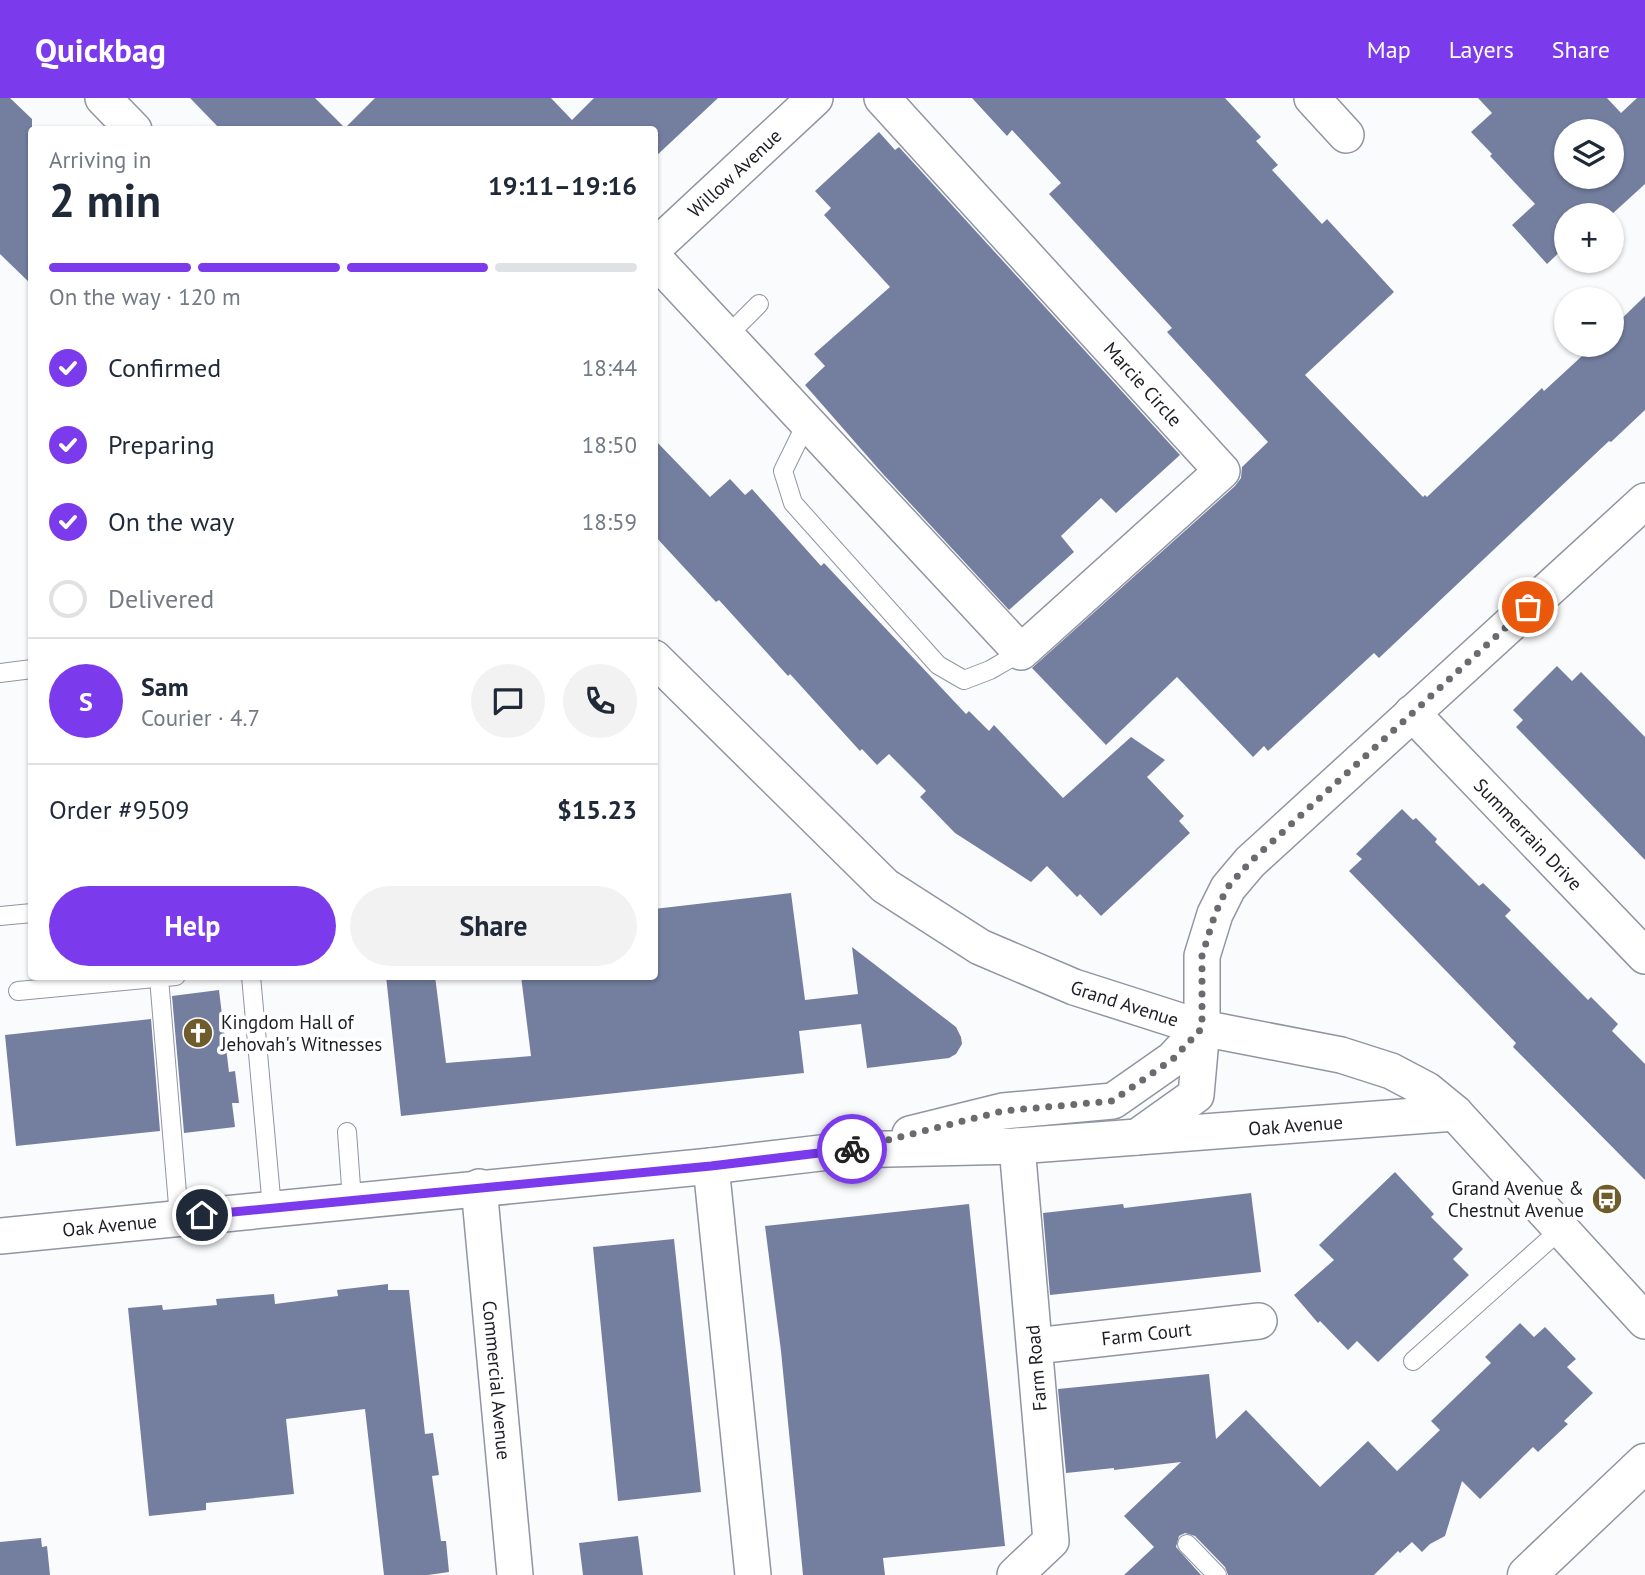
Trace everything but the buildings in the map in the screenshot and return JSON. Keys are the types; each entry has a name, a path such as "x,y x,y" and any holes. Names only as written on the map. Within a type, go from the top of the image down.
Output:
{"main road":[{"path":"1527,1575 1645,1463"}],"street":[{"path":"103,98 130,126"},
{"name":"Willow Avenue","path":"658,244 815,98"},
{"name":"Marcie Circle","path":"882,98 1222,471 1021,652"},
{"path":"1312,98 1346,135"},
{"path":"658,262 1021,652"},
{"path":"1137,1137 1196,1094 1202,1028 1202,956 1215,914 1227,888 1250,862 1645,501"},
{"name":"Grand Avenue","path":"658,662 885,886 979,947 1074,987 1202,1028 1341,1055 1391,1071 1427,1090 1455,1113 1645,1321"},
{"name":"Summerrain Drive","path":"1412,713 1645,956"},
{"name":"Oak Avenue","path":"846,1150 1003,1111 1112,1101 1173,1059 1202,1028"},
{"name":"Oak Avenue","path":"0,1236 711,1166 846,1150 1017,1146 1455,1113"},
{"name":"Farm Road","path":"1015,1575 1051,1541 1017,1146"},
{"path":"711,1166 753,1575"},
{"name":"Commercial Avenue","path":"479,1187 515,1575"},
{"name":"Farm Court","path":"1035,1346 1259,1321"}],"lane":[{"path":"727,336 759,304"},
{"name":"Marcie Circle","path":"807,422 783,471 793,503 938,665 964,680 990,670 1021,652"},
{"path":"0,673 28,670"},
{"path":"0,916 28,913"},
{"path":"18,992 137,980"},
{"path":"167,980 179,1217"},
{"path":"251,980 272,1208"},
{"path":"347,1132 352,1200"},
{"path":"1413,1361 1561,1229"},
{"path":"1187,1544 1217,1575"}],"way so far":[{"path":"852,1149 1003,1111 1112,1101 1173,1059 1202,1028 1202,956 1215,914 1227,888 1250,862 1528,607"}],"place":[{"name":"Kingdom Hall of Jehovah's Witnesses","path":"198,1033"},
{"name":"Grand Avenue & Chestnut Avenue","path":"1607,1199"}],"route":[{"path":"202,1215 711,1166 852,1149"}]}
